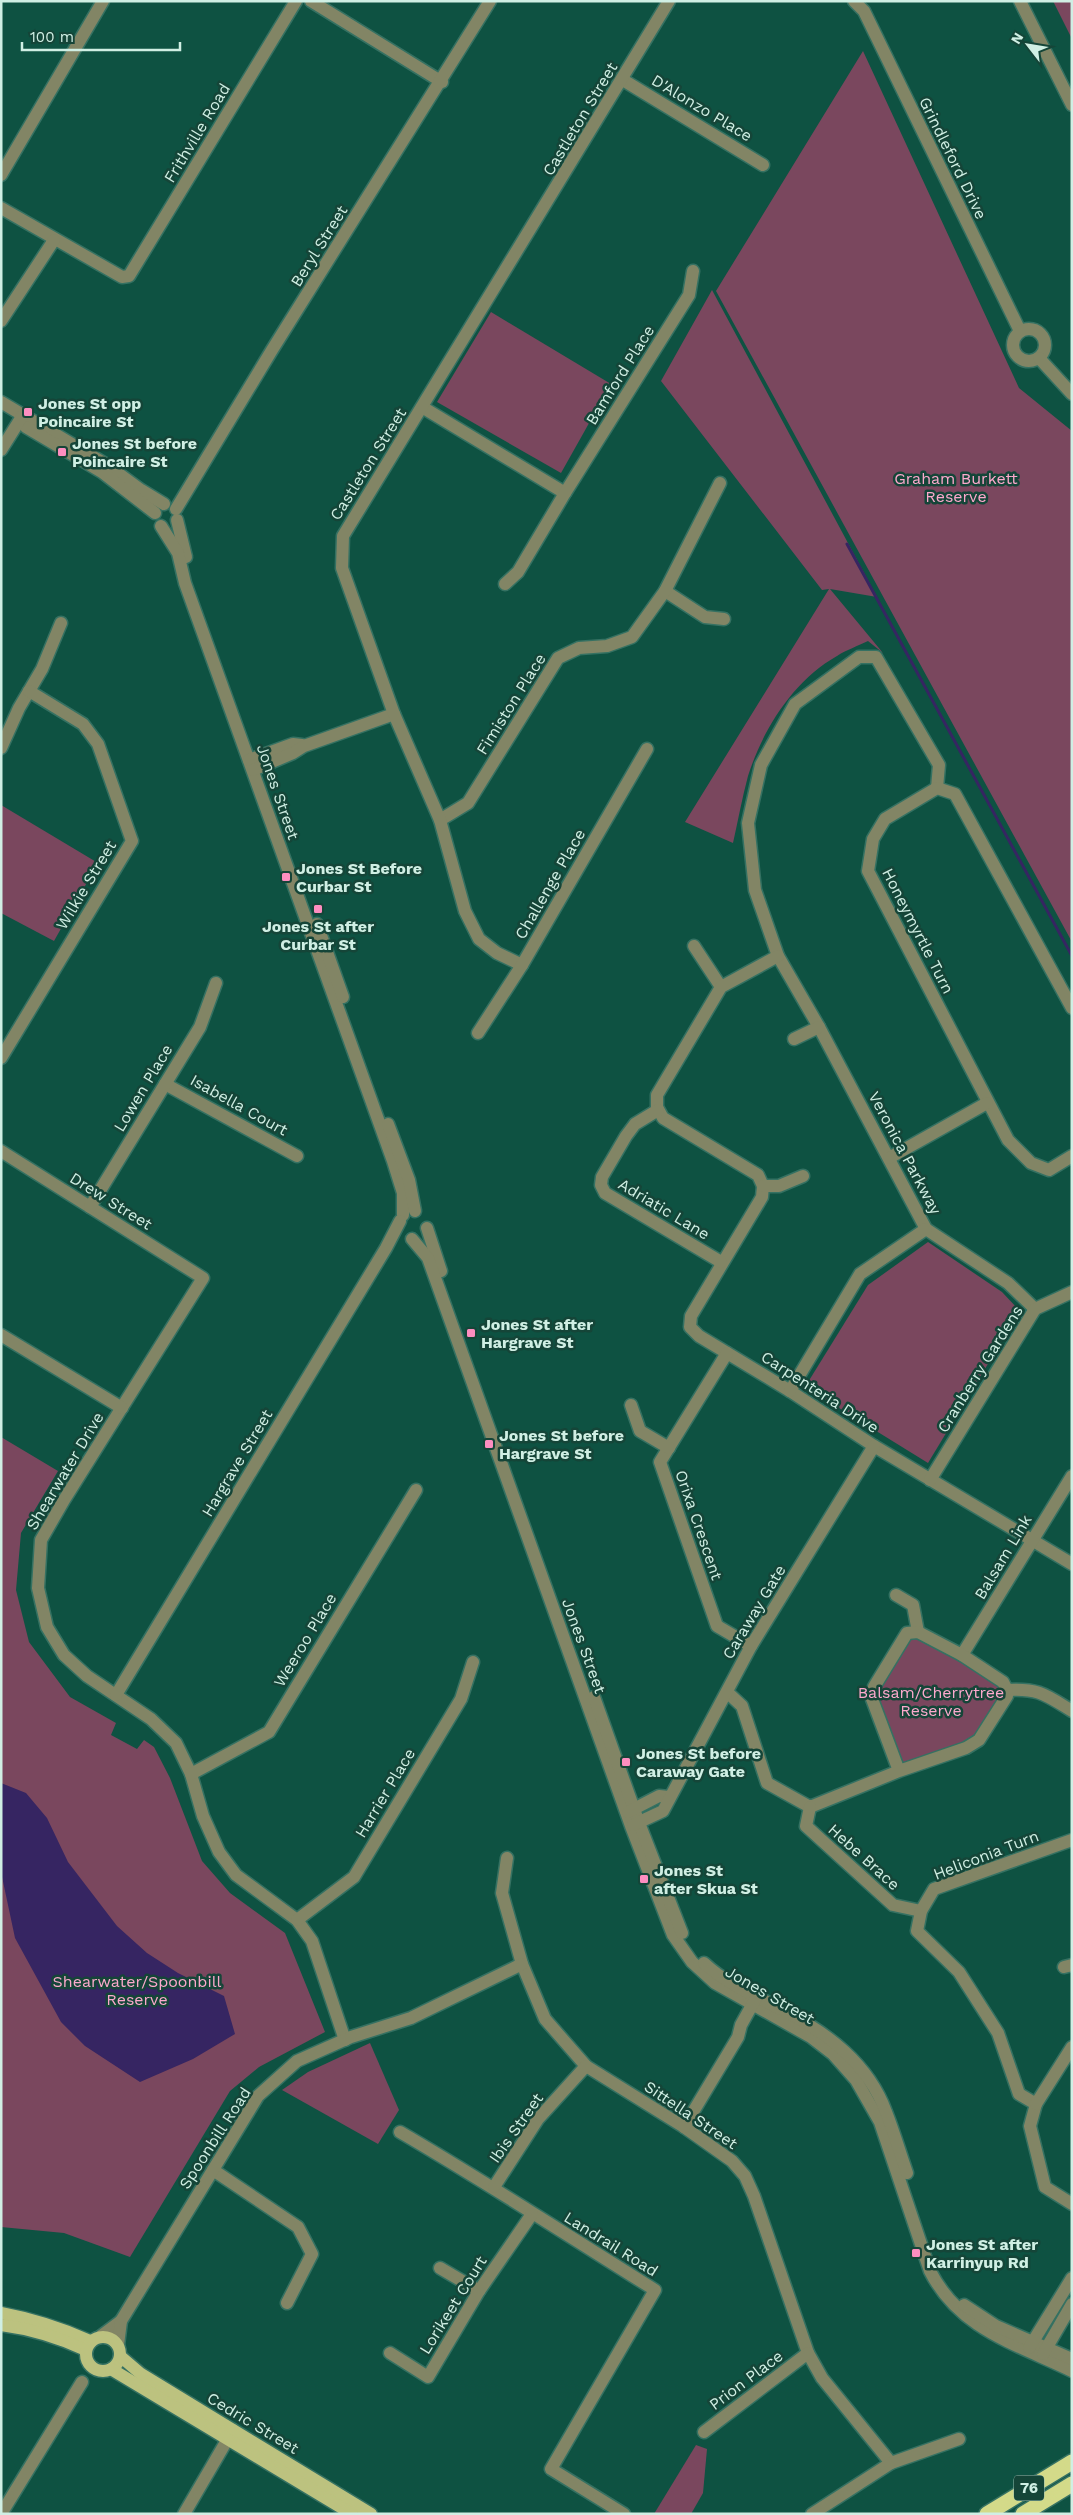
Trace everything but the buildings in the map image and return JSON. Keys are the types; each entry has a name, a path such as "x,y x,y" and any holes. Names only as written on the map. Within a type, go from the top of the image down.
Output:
{"highway":[{"name":"76","path":"987,2514 1072,2462"},
{"name":"76","path":"1023,2514 1072,2484"}],"main road":[{"name":"Cedric Street","path":"1,2313 32,2318 64,2329 92,2343"},
{"name":"Cedric Street","path":"1,2325 29,2329 53,2336 92,2343 111,2338 119,2351 141,2374 352,2514"},
{"name":"Cedric Street","path":"92,2343 87,2361 95,2370 111,2369 230,2434 367,2513"},
{"path":"111,2369 119,2351"}],"street":[{"path":"1,175 103,1"},
{"name":"Frithville Road","path":"54,240 122,277 129,276 296,1"},
{"path":"311,1 442,82"},
{"name":"Beryl Street","path":"172,511 442,82 490,1"},
{"name":"Castleton Street","path":"522,965 497,952 479,939 464,911 440,820 394,714 342,568 343,536 624,80 670,1"},
{"name":"Grindleford Drive","path":"854,1 864,11 1020,331"},
{"path":"1020,1 1072,105"},
{"name":"D'Alonzo Place","path":"624,80 763,165"},
{"path":"1,208 54,240 1,321"},
{"name":"Bamford Place","path":"505,584 518,572 565,493 689,295 693,271"},
{"path":"1034,329 1041,334 1045,346 1039,358 1029,362 1017,357 1012,344 1020,331 1034,329"},
{"path":"1039,358 1072,394"},
{"name":"Jones Street","path":"1,402 14,416 102,472 155,513 156,520 178,553 185,583 255,763 403,1164 406,1215 402,1233 410,1238 428,1258 631,1811"},
{"path":"422,407 565,493"},
{"path":"1,437 14,416"},
{"path":"1,450 14,416"},
{"name":"Jones Street","path":"14,416 107,465 172,511 191,574 255,763"},
{"name":"Fimiston Place","path":"440,820 468,803 558,658 579,648 607,646 632,637 665,591 720,483"},
{"path":"155,513 158,507 172,511 172,526 161,526"},
{"path":"665,591 705,617 724,619"},
{"path":"1,748 42,669 61,623"},
{"name":"Veronica Parkway","path":"938,788 939,765 876,657 859,657 795,704 761,766 748,823 754,890 778,956 819,1027 926,1229 1008,1283 1035,1309"},
{"name":"Wilkie Street","path":"1,1058 132,841 98,744 83,724 29,691"},
{"path":"255,763 293,753 304,746 394,714"},
{"name":"Challenge Place","path":"478,1033 522,965 647,749"},
{"path":"938,788 955,794 1072,1008"},
{"name":"Honeymyrtle Turn","path":"938,788 885,819 873,839 868,871 1008,1140 1031,1163 1049,1170 1072,1156"},
{"path":"694,946 721,988"},
{"path":"778,956 721,988 657,1095 658,1110 663,1118 758,1175 763,1186 779,1186 803,1176"},
{"name":"Lowen Place","path":"90,1207 200,1027 216,983"},
{"path":"794,1039 819,1027"},
{"name":"Isabella Court","path":"165,1084 297,1156"},
{"path":"888,1158 987,1102"},
{"name":"Adriatic Lane","path":"658,1110 635,1124 602,1177 601,1185 605,1193 721,1262"},
{"name":"Drew Street","path":"1,1151 203,1278"},
{"name":"Carpenteria Drive","path":"763,1186 762,1197 721,1262 691,1316 690,1327 699,1336 790,1391 874,1446 1072,1564"},
{"name":"Jones Street","path":"406,1215 426,1219 427,1228 631,1811 666,1918 683,1951 715,1983 758,2003 823,2045 856,2080 880,2122 925,2256 937,2285 953,2305 978,2326 1044,2352 1072,2359"},
{"name":"Hargrave Street","path":"116,1695 406,1215"},
{"path":"386,1248 410,1238 422,1236 427,1228"},
{"path":"790,1391 860,1274 926,1229"},
{"name":"Shearwater Drive","path":"203,1278 42,1540 37,1572 38,1588 47,1627 64,1655 87,1676 165,1731 176,1743 191,1774 204,1816 219,1852 236,1875 297,1920 312,1941 345,2040"},
{"name":"Cranberry Gardens","path":"930,1480 1035,1309 1072,1292"},
{"path":"1,1335 122,1408"},
{"name":"Orixa Crescent","path":"727,1353 660,1462 717,1626 751,1646"},
{"path":"631,1405 640,1431 669,1448"},
{"name":"Caraway Gate","path":"635,1825 663,1811 751,1646 874,1446"},
{"name":"Balsam Link","path":"962,1655 1072,1476"},
{"name":"Weeroo Place","path":"191,1774 269,1732 416,1490"},
{"path":"896,1595 913,1605 918,1632"},
{"path":"727,1692 742,1706 767,1783 810,1807 899,1771 966,1748 979,1740 1007,1696 1007,1690 1003,1682 962,1655 918,1632 907,1633 874,1687 872,1699 899,1771"},
{"name":"Harrier Place","path":"297,1920 354,1877 461,1699 473,1662"},
{"path":"1007,1690 1028,1688 1040,1692 1072,1711"},
{"path":"631,1811 658,1796 669,1797"},
{"name":"Hebe Brace","path":"810,1807 806,1826 893,1904 921,1911"},
{"name":"Heliconia Turn","path":"921,1911 934,1889 1072,1840"},
{"name":"Sittella Street","path":"508,1858 502,1893 522,1964 545,2019 586,2066 684,2127 732,2161 745,2176 754,2196 808,2353 822,2378 891,2463"},
{"path":"921,1911 917,1931 959,1972 998,2033 1019,2094 1036,2104"},
{"name":"Spoonbill Road","path":"92,2343 122,2322 258,2096 297,2061 345,2040 411,2018 522,1964"},
{"path":"684,2127 738,2037 747,2030 758,2003"},
{"path":"1072,2047 1036,2104 1030,2126 1045,2187 1072,2204"},
{"name":"Ibis Street","path":"494,2187 538,2120 586,2066"},
{"name":"Landrail Road","path":"400,2132 494,2187 532,2214 655,2290 551,2468 624,2514"},
{"path":"213,2170 298,2227 312,2254 287,2303"},
{"name":"Lorikeet Court","path":"390,2353 428,2377 479,2291 532,2214"},
{"path":"440,2268 479,2291"},
{"path":"1030,2346 1072,2278"},
{"path":"1044,2352 1072,2304"},
{"name":"Spoonbill Road","path":"119,2351 122,2322"},
{"name":"Jones Street","path":"1044,2352 1072,2371"},
{"name":"Prion Place","path":"704,2432 808,2353"},
{"path":"1,2514 82,2382"},
{"path":"184,2514 230,2434"},
{"path":"812,2514 891,2463 959,2439"}],"green space":[{"path":"1053,1 1072,1 1072,39"},
{"name":"Graham Burkett Reserve","path":"863,51 1019,388 1072,431 1072,942 716,291"},
{"path":"712,290 877,597 830,589 883,653 868,641 821,666 793,693 771,724 754,758 746,784 733,843 685,822 829,589 822,590 661,381"},
{"path":"491,312 611,384 561,473 437,402"},
{"path":"1,805 98,863 54,941 1,913"},
{"path":"928,1242 1002,1292 1020,1311 928,1463 805,1387 868,1285"},
{"name":"Shearwater/Spoonbill Reserve","path":"1,1437 58,1471 21,1533 16,1590 29,1642 70,1697 116,1723 111,1735 137,1749 144,1740 154,1747 170,1778 202,1861 230,1893 285,1933 325,2032 259,2067 230,2091 130,2257 64,2233 1,2227"},
{"name":"Balsam/Cherrytree Reserve","path":"918,1632 1007,1690 979,1740 899,1771 874,1687 907,1633"},
{"path":"370,2043 399,2110 378,2144 282,2090 308,2072"},
{"path":"696,2445 707,2449 703,2493 691,2514 654,2514"}],"shaded area":[{"path":"1,1783 26,1793 47,1818 68,1862 117,1926 147,1953 178,1973 224,1996 235,2034 193,2059 140,2082 85,2046 61,2022 15,1938 1,1872"}],"waterway":[{"path":"847,544 1072,956"}],"place":[{"name":"Jones St opp Poincaire St","path":"28,412"},
{"name":"Jones St before Poincaire St","path":"62,452"},
{"name":"Jones St Before Curbar St","path":"286,877"},
{"name":"Jones St after Curbar St","path":"318,909"},
{"name":"Jones St after Hargrave St","path":"471,1333"},
{"name":"Jones St before Hargrave St","path":"489,1444"},
{"name":"Jones St before Caraway Gate","path":"626,1762"},
{"name":"Jones St after Skua St","path":"644,1879"},
{"name":"Jones St after Karrinyup Rd","path":"916,2253"}]}
